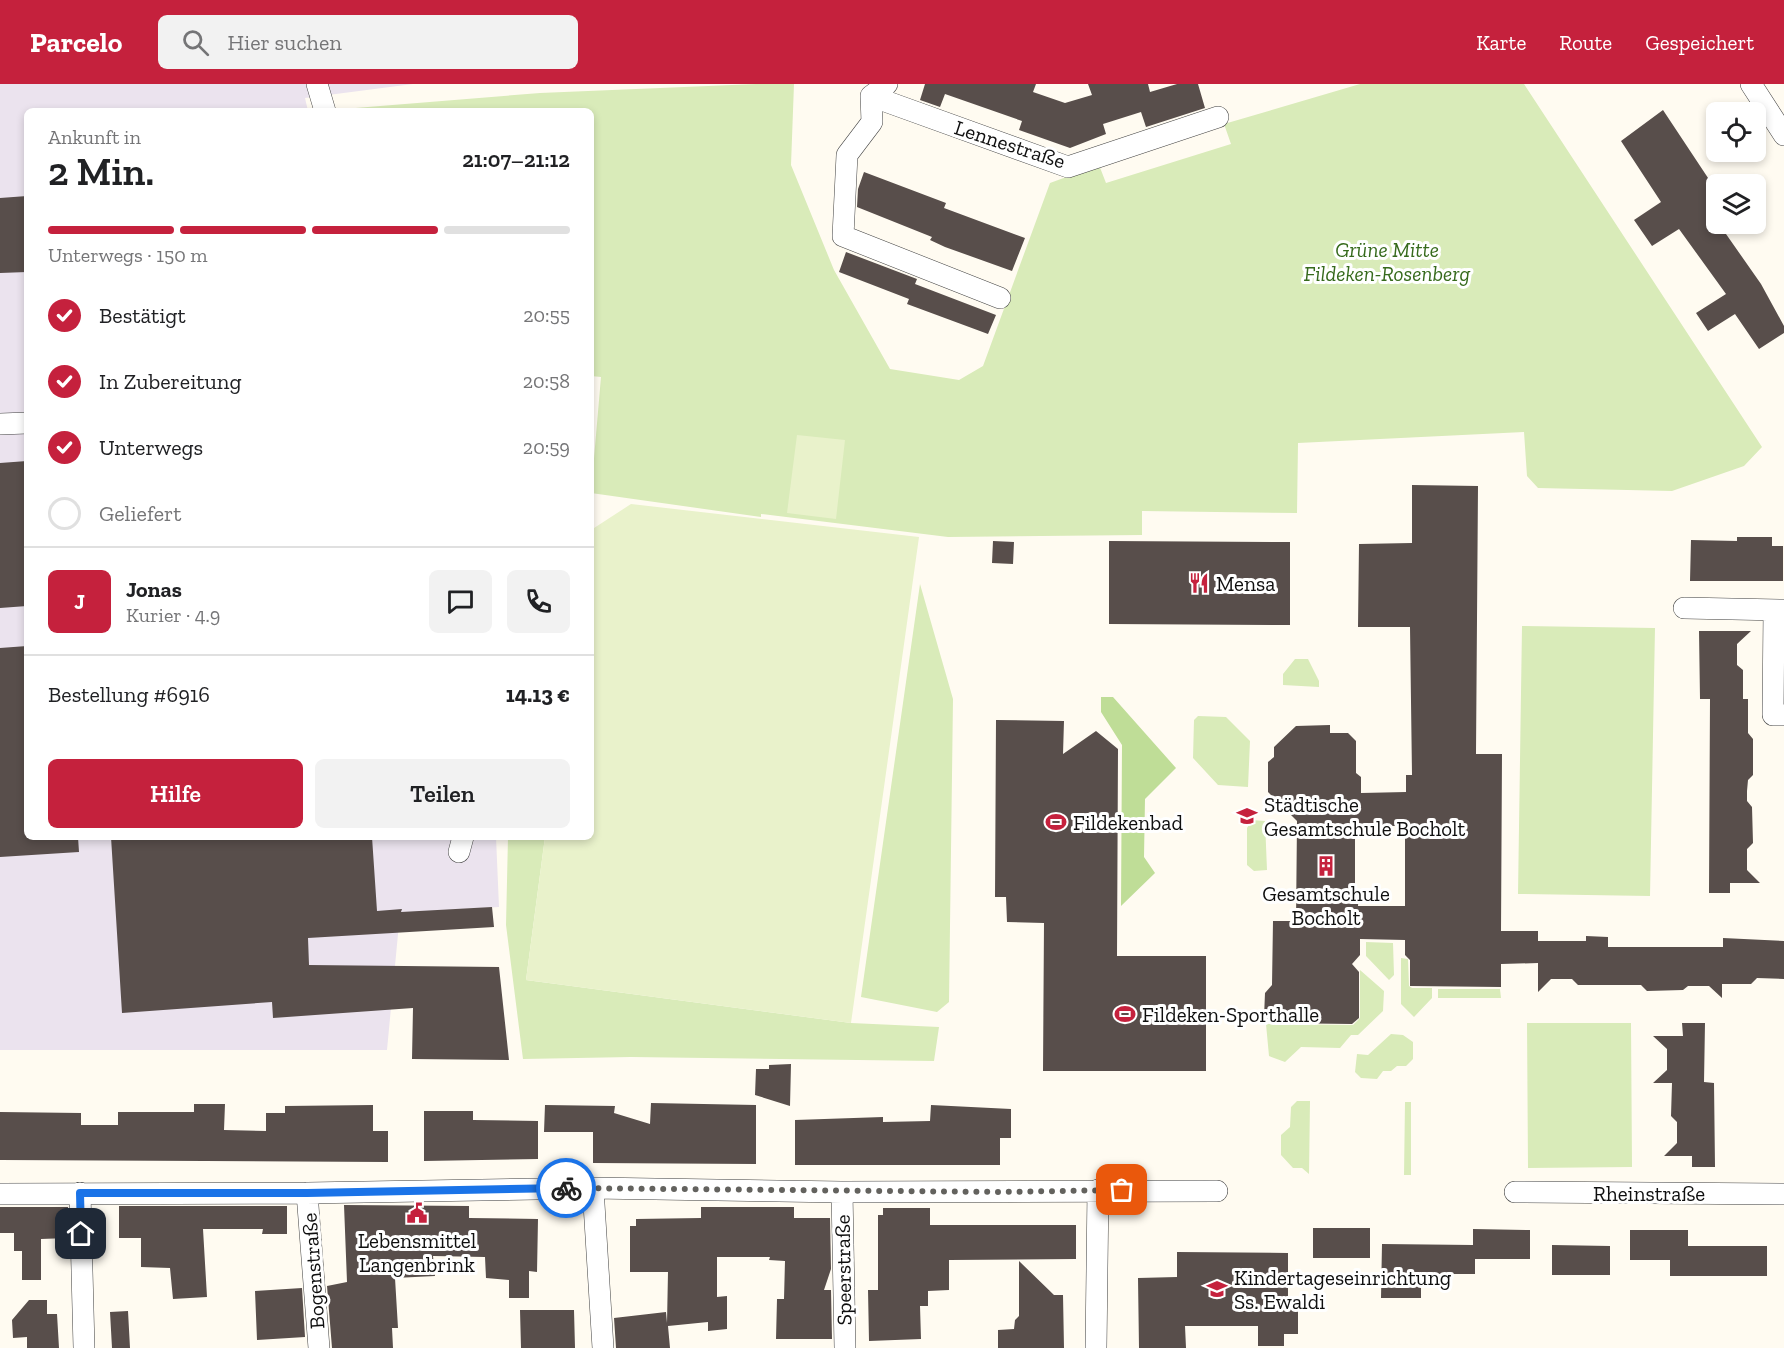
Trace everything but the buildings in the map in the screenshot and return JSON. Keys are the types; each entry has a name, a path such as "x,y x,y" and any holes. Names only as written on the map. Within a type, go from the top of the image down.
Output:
{"street":[{"path":"317,84 324,108"},
{"path":"1751,84 1784,135"},
{"name":"Lennestraße","path":"1000,298 843,236 847,154 872,122 879,90 1068,167 1218,117"},
{"path":"0,424 24,423"},
{"path":"1684,609 1779,610 1773,715 1784,715"},
{"path":"593,1188 603,1348"},
{"path":"0,1194 307,1193 593,1188 842,1191 1217,1191"},
{"path":"1096,1348 1098,1190"},
{"name":"Speerstraße","path":"842,1191 845,1348"},
{"name":"Rheinstraße","path":"1515,1192 1784,1194"},
{"path":"80,1193 84,1348"},
{"name":"Bogenstraße","path":"307,1193 319,1348"}],"shaded area":[{"path":"0,84 413,84 305,98 307,108 24,108 24,840 496,840 499,907 400,913 387,1050 0,1050"}],"green space":[{"name":"Grüne Mitte Fildeken-Rosenberg","path":"794,84 791,165 834,270 890,369 959,380 983,366 1050,183 1099,165 1106,183 1231,144 1224,124 1360,84 1524,84 1762,447 1744,466 1672,491 1538,488 1527,476 1524,432 1298,443 1297,513 1142,511 1142,535 948,537 761,514 761,517 594,493 594,458 601,377 594,376 594,108 355,108 540,93"},
{"path":"797,435 845,440 836,519 787,513"},
{"path":"631,504 919,537 851,1023 526,980 545,840 594,840 594,528"},
{"path":"920,584 953,699 949,1002 937,1012 861,997"},
{"path":"1522,626 1655,628 1650,896 1518,894"},
{"path":"1295,659 1308,659 1319,681 1319,687 1283,685 1283,674"},
{"path":"1101,697 1113,697 1176,768 1145,799 1144,857 1155,873 1121,906 1122,745 1101,712"},
{"path":"1198,716 1226,717 1250,741 1248,787 1218,785 1193,758 1194,720"},
{"path":"1252,820 1265,821 1267,870 1254,871 1247,865 1247,828"},
{"path":"508,840 545,840 526,980 851,1023 939,1027 934,1061 631,1057 523,1059 506,925"},
{"path":"1366,942 1393,943 1394,975 1389,980 1366,956"},
{"path":"1401,958 1408,959 1409,986 1432,988 1432,998 1414,1017 1401,1004"},
{"path":"1360,970 1384,991 1383,1011 1358,1035 1351,1035 1340,1048 1301,1047 1285,1062 1269,1056 1266,1024 1353,1025 1360,1018"},
{"path":"1438,989 1500,989 1501,998 1438,998"},
{"path":"1527,1023 1631,1023 1632,1167 1528,1168"},
{"path":"1391,1034 1403,1035 1413,1042 1413,1059 1406,1066 1397,1066 1391,1071 1383,1071 1377,1079 1361,1078 1355,1072 1357,1054 1368,1055"},
{"path":"1297,1101 1310,1101 1309,1174 1302,1168 1293,1168 1281,1155 1281,1135 1290,1127 1291,1107"},
{"path":"1405,1102 1411,1102 1411,1175 1404,1175"}],"way so far":[{"path":"566,1188 1001,1192 1122,1190"}],"place":[{"name":"Mensa","path":"1199,583"},
{"name":"Städtische Gesamtschule Bocholt","path":"1247,816"},
{"name":"Fildekenbad","path":"1056,822"},
{"name":"Gesamtschule Bocholt","path":"1326,866"},
{"name":"Fildeken-Sporthalle","path":"1125,1014"},
{"name":"Lebensmittel Langenbrink","path":"417,1213"},
{"name":"Kindertageseinrichtung Ss. Ewaldi","path":"1217,1289"}],"route":[{"path":"81,1234 80,1193 307,1193 566,1188"}]}
